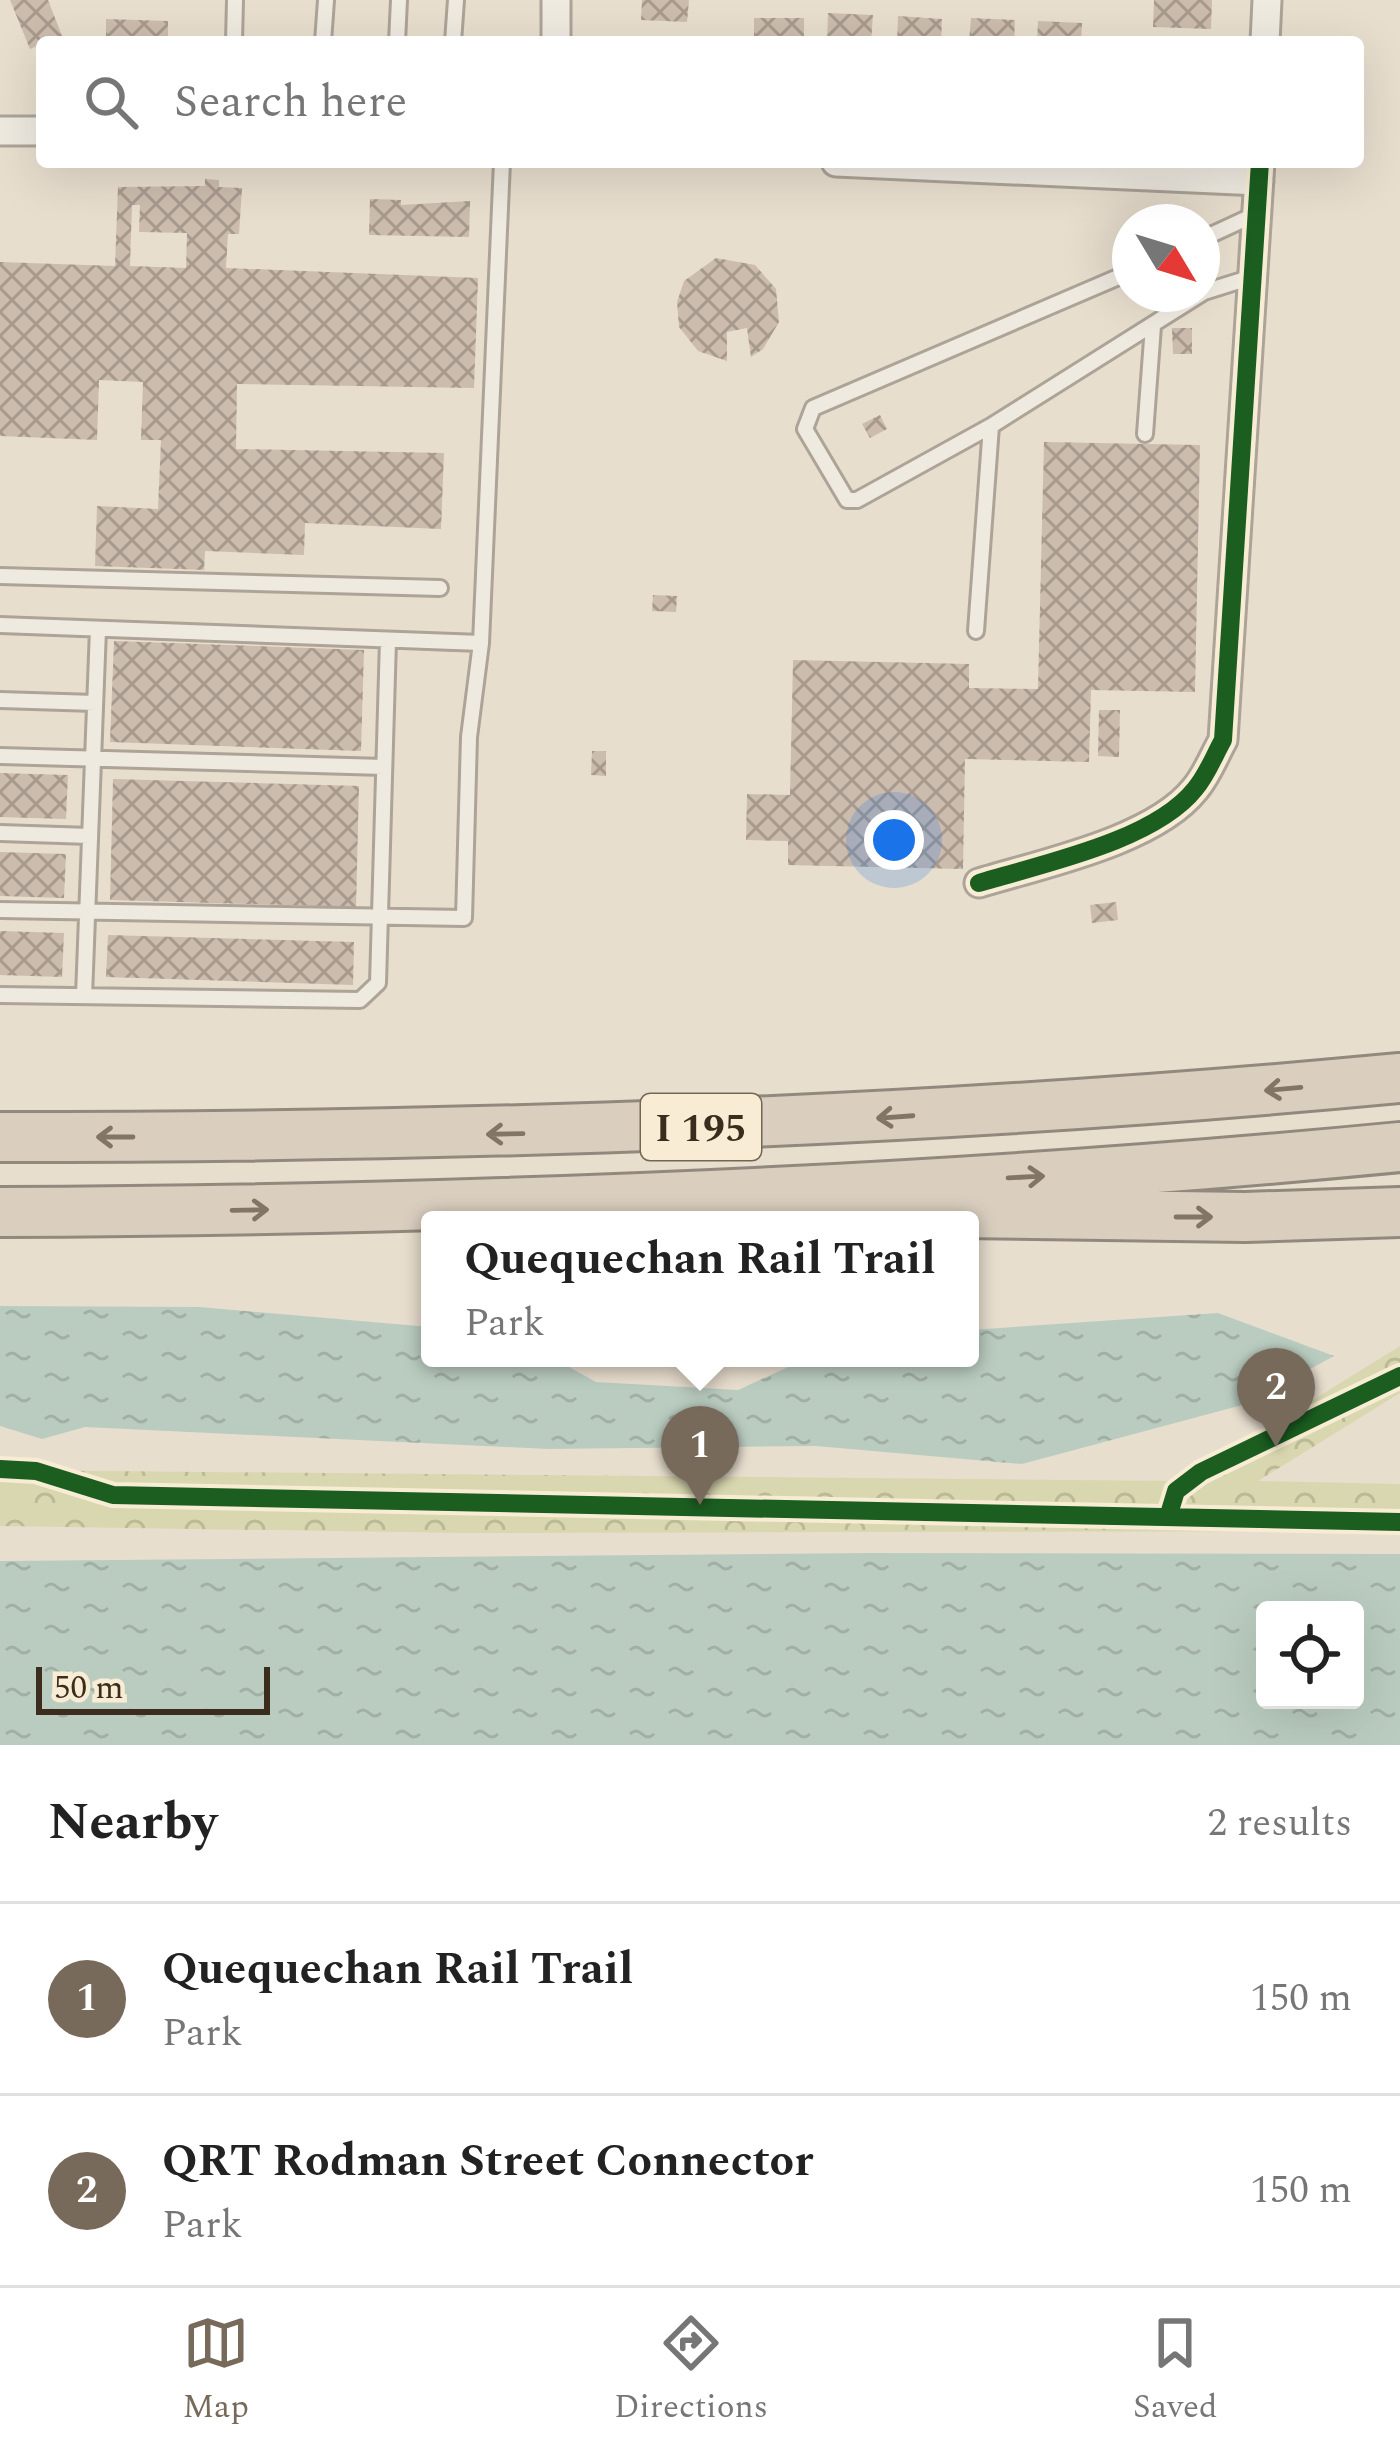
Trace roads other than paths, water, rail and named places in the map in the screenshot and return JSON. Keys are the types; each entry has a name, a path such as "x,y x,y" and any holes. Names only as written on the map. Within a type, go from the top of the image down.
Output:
{"highway":[{"name":"I 195","path":"0,1137 383,1136 677,1128 1108,1103 1400,1078"},
{"name":"I 195","path":"0,1212 616,1198 1046,1176 1400,1147"},
{"path":"616,1198 880,1211"},
{"path":"979,1216 1400,1212"}],"street":[{"path":"556,0 556,36"},
{"path":"1265,36 1267,0"},
{"path":"0,131 36,131"},
{"path":"979,883 1091,848 1162,815 1193,793 1223,740 1259,171 1118,168"}],"lane":[{"path":"234,36 235,0"},
{"path":"323,36 326,0"},
{"path":"397,36 399,0"},
{"path":"454,36 456,0"},
{"path":"0,910 464,918 469,737 481,643 502,168"},
{"path":"1220,231 1256,214"},
{"path":"1112,280 813,407 805,417 805,429 847,500 991,426 1204,292 1252,277"},
{"path":"1145,434 1153,326"},
{"path":"976,632 991,426"},
{"path":"0,577 440,588"},
{"path":"0,625 481,643"},
{"path":"84,996 98,629"},
{"path":"0,995 360,1000 378,982 388,640"},
{"path":"0,700 95,703"},
{"path":"0,756 385,766"},
{"path":"0,833 90,836"}],"water":[{"path":"0,1306 199,1307 421,1326 421,1367 569,1367 596,1382 738,1390 788,1367 979,1367 979,1329 1218,1313 1334,1356 1246,1404 1022,1464 816,1446 548,1449 85,1427 42,1439 0,1426"},
{"path":"868,1553 1400,1554 1400,1745 0,1745 0,1561"}],"place":[{"name":"QRT Rodman Street Connector","path":"1276,1447"},
{"name":"Quequechan Rail Trail","path":"700,1505"}]}
